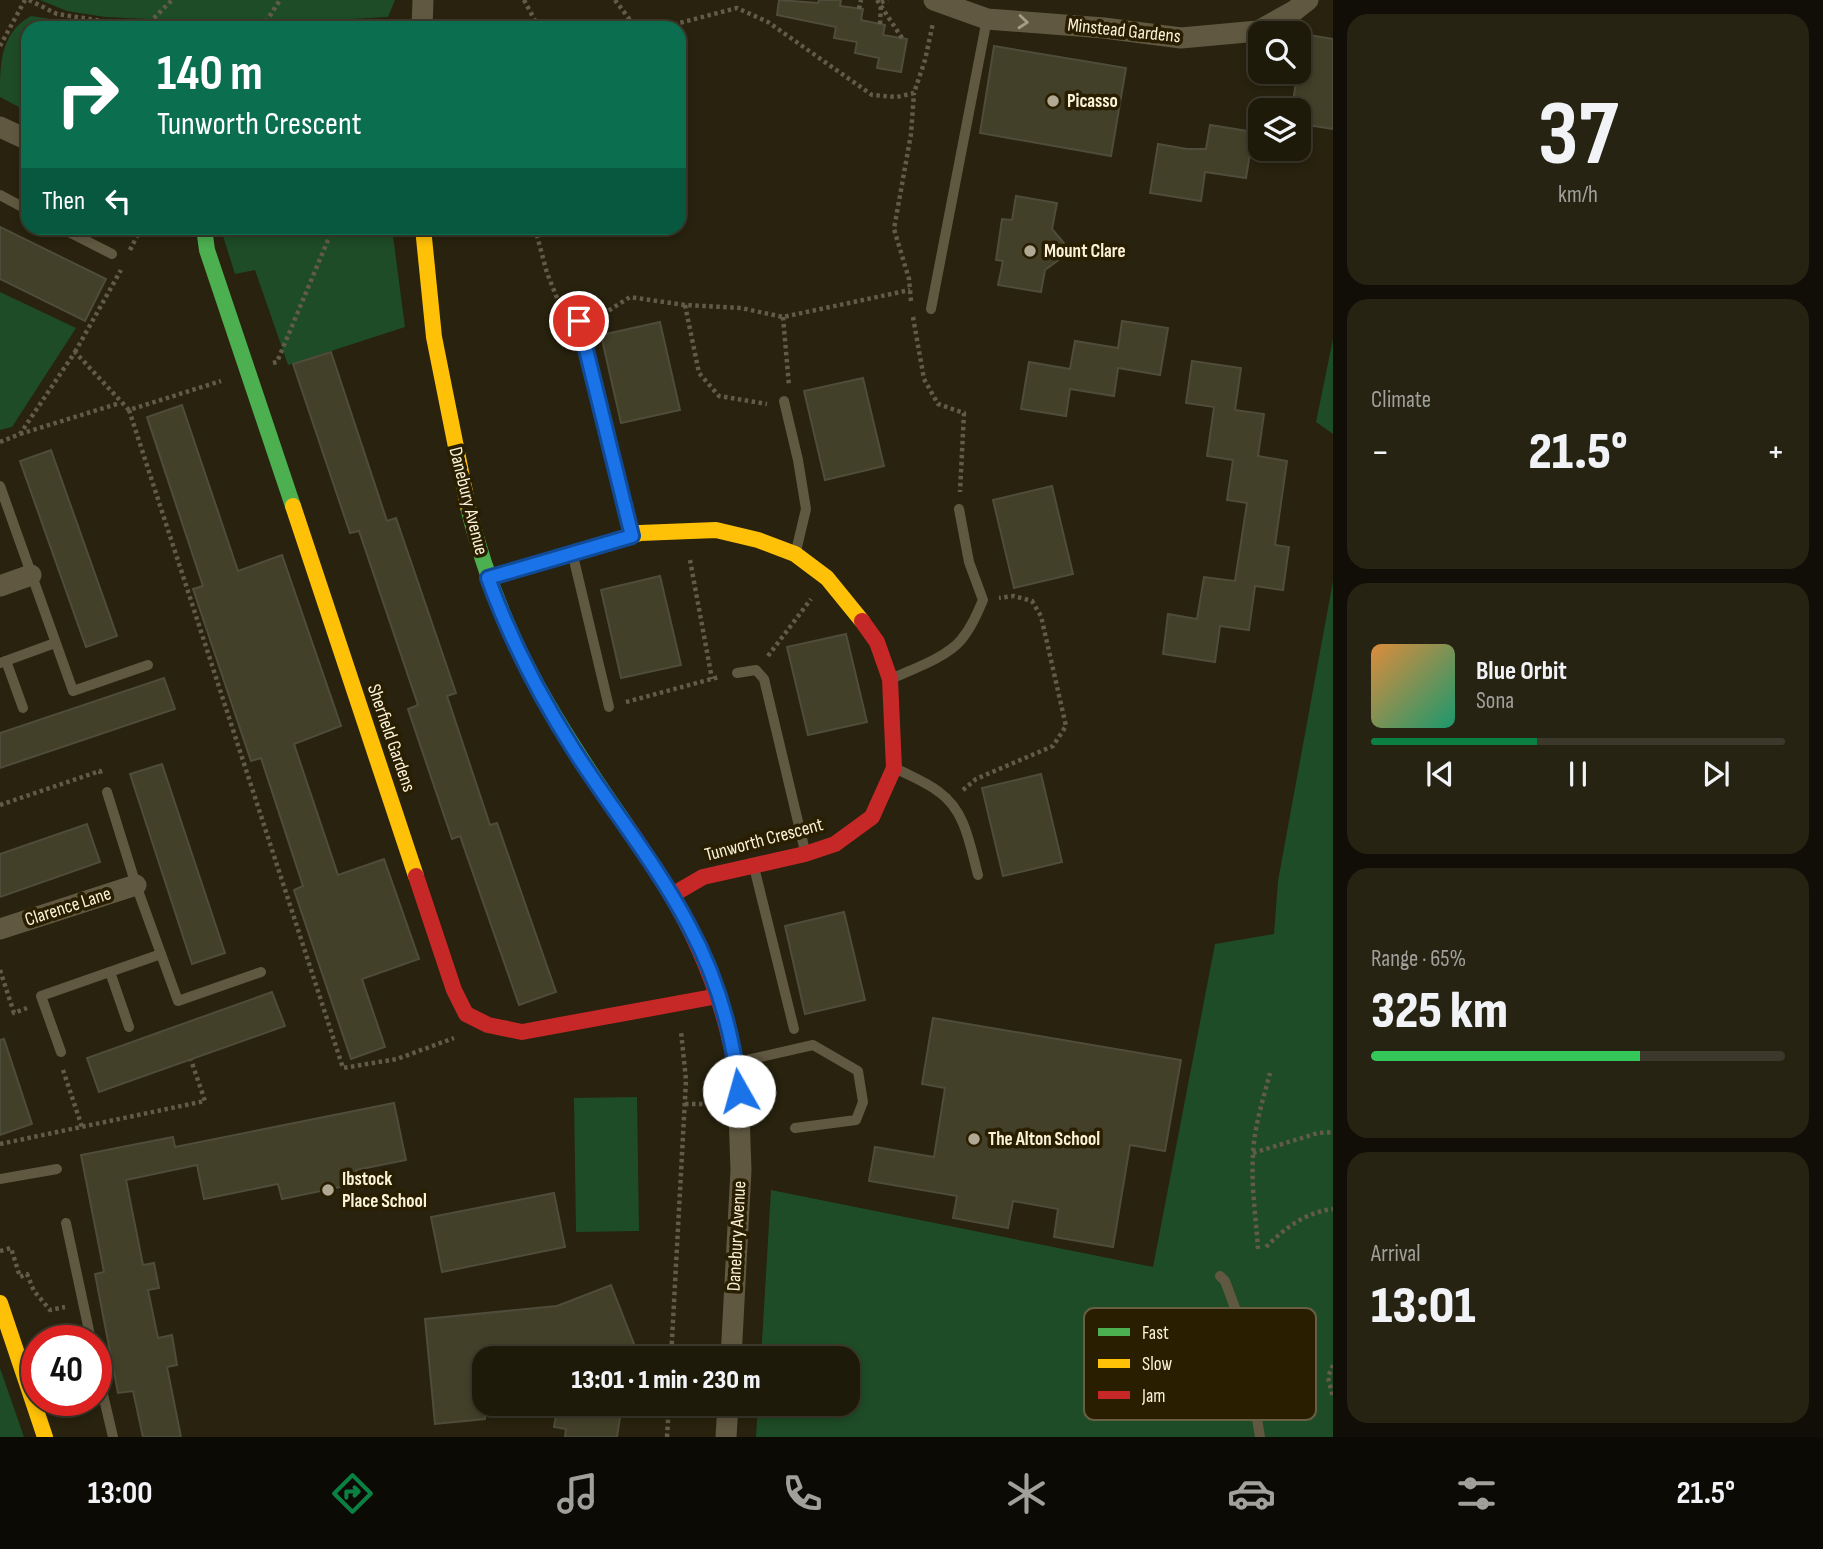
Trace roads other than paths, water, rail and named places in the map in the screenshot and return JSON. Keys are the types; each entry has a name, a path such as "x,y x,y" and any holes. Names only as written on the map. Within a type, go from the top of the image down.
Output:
{"street":[{"path":"414,21 423,0"},
{"name":"Minstead Gardens","path":"939,2 987,19 1104,28 1181,38 1258,31 1308,0"},
{"path":"1,130 21,137"},
{"name":"Sherfield Gardens","path":"205,235 207,250 247,372 454,990 466,1014 488,1025 522,1032 718,996"},
{"name":"Danebury Avenue","path":"423,235 444,397 464,496 488,578 506,627 539,692 573,749 690,926 732,1037 739,1091"},
{"name":"Tunworth Crescent","path":"488,578 632,536 683,530 716,530 758,540 795,554 827,578 850,604 877,642 890,679 894,768 872,817 835,844 805,854 703,877 672,895"},
{"path":"0,586 31,575"},
{"name":"Clarence Lane","path":"0,929 136,885"},
{"name":"Danebury Avenue","path":"731,1346 741,1171 739,1113"},
{"path":"0,1303 45,1437"},
{"path":"726,1437 727,1416"}],"lane":[{"path":"931,309 987,19"},
{"path":"0,195 21,206"},
{"path":"74,235 111,254"},
{"path":"579,321 632,536"},
{"path":"784,401 806,509 795,554"},
{"path":"0,486 73,691 148,665"},
{"path":"890,679 932,661 960,642 974,621 983,600 970,562 959,509"},
{"path":"573,553 609,707"},
{"path":"23,708 3,662 55,643"},
{"path":"737,673 756,670 764,678 805,854"},
{"path":"894,768 940,792 958,812 965,827 978,875"},
{"path":"107,792 136,885 178,1001 261,972"},
{"path":"753,864 794,1029"},
{"path":"61,1052 41,996 161,954"},
{"path":"110,972 129,1027"},
{"path":"736,1062 813,1045 858,1071 863,1102 856,1120 796,1128"},
{"path":"0,1179 57,1169"},
{"path":"66,1223 87,1325"},
{"path":"1220,1276 1225,1281 1235,1308"},
{"path":"108,1416 113,1437"}],"place":[{"name":"Picasso","path":"1053,101"},
{"name":"Mount Clare","path":"1030,251"},
{"name":"The Alton School","path":"974,1139"},
{"name":"Ibstock Place School","path":"328,1190"}]}
